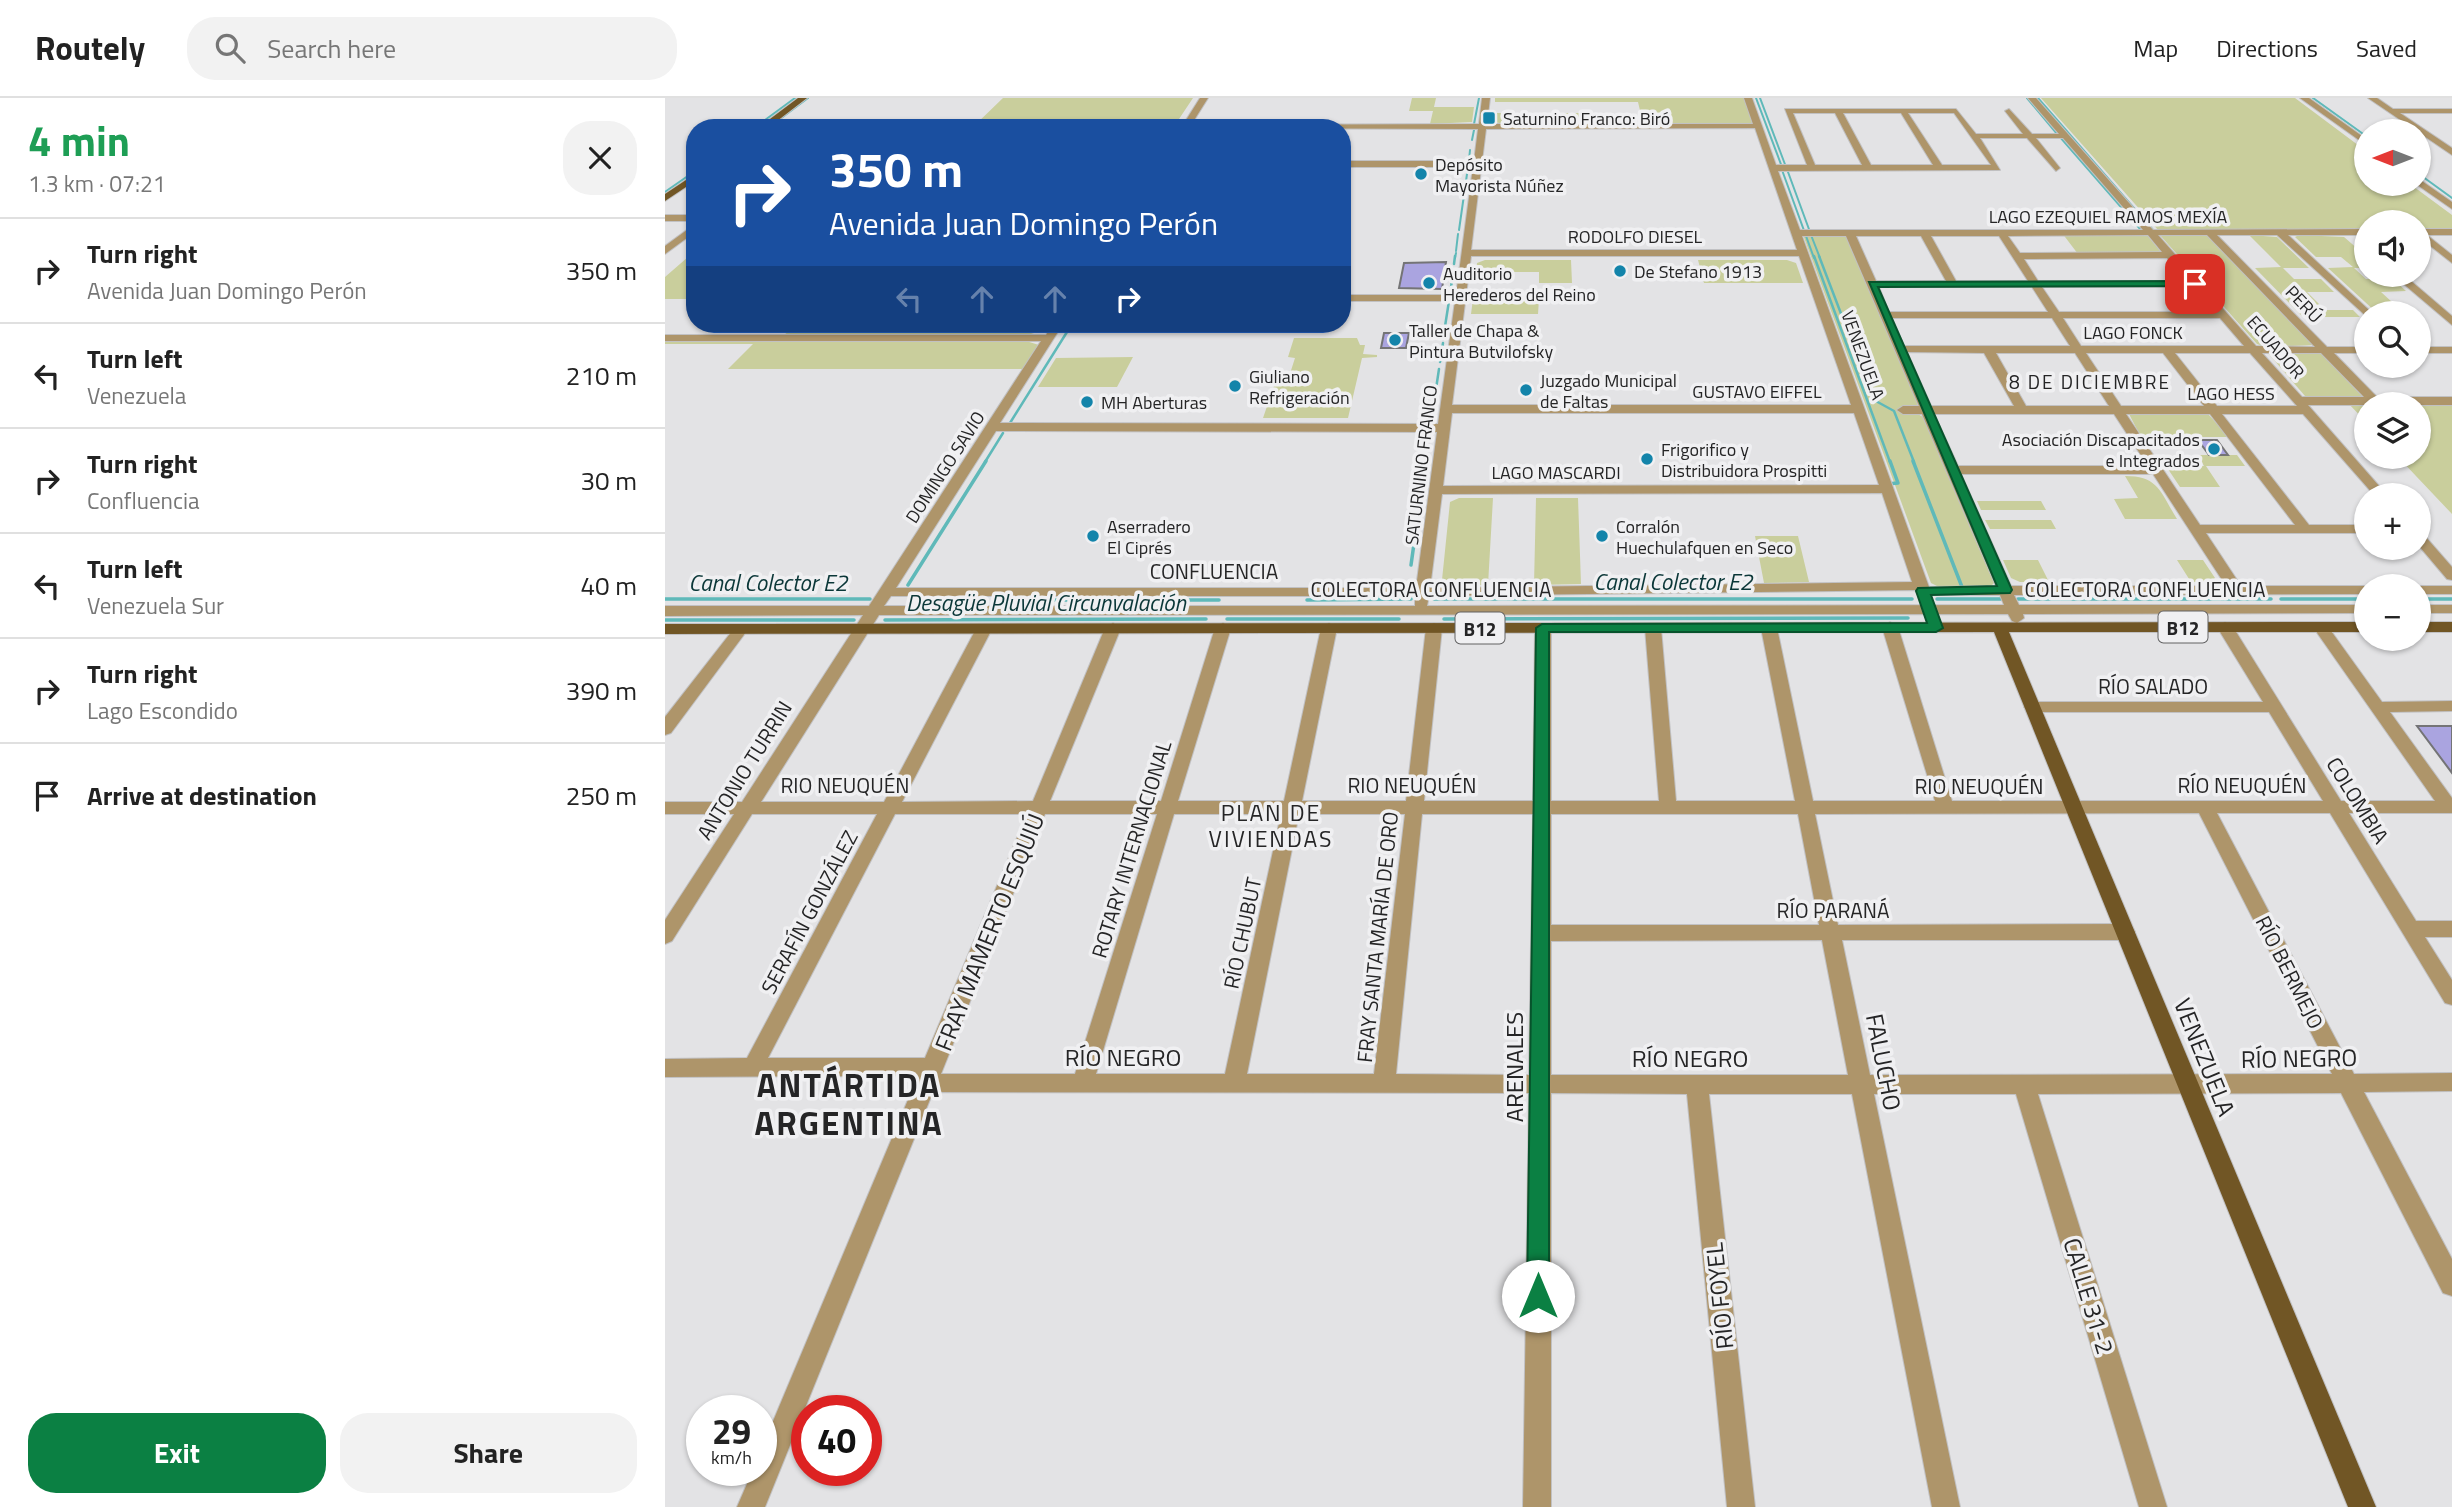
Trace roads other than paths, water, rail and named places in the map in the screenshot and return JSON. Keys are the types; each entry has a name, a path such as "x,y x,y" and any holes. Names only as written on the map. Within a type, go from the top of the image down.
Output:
{"main road":[{"path":"774,119 803,98"},
{"path":"665,198 686,183"},
{"name":"B12","path":"665,629 1114,628 1218,622 1329,628 2354,627"},
{"name":"VENEZUELA","path":"2010,627 2032,707 2362,1507"},
{"path":"2431,627 2452,627"}],"street":[{"path":"1190,119 1204,98"},
{"name":"SATURNINO FRANCO","path":"1426,628 1420,610 1422,592 1486,98"},
{"name":"VENEZUELA","path":"1748,98 1936,628"},
{"name":"ECUADOR","path":"2032,98 2370,483"},
{"path":"2304,98 2354,135"},
{"path":"2372,98 2452,152"},
{"path":"1773,168 1812,168 1868,168 1934,168 1997,168 1956,111 1788,111 1812,168"},
{"path":"1839,111 1868,168"},
{"path":"1899,111 1934,168"},
{"path":"2009,111 2056,168"},
{"path":"2391,111 2452,111"},
{"path":"1351,127 1758,127"},
{"path":"1976,138 2065,136"},
{"path":"2437,142 2452,142"},
{"path":"1351,164 1478,164"},
{"path":"2431,191 2452,206"},
{"path":"665,218 686,218"},
{"path":"1851,232 2005,590 2013,610 2010,627"},
{"path":"1924,232 1952,284"},
{"path":"2001,232 2236,590"},
{"name":"PERÚ","path":"2209,232 2365,392"},
{"path":"2279,232 2354,302"},
{"path":"2348,232 2354,237"},
{"name":"LAGO EZEQUIEL RAMOS MEXÍA","path":"1796,233 2354,232"},
{"path":"2431,233 2452,232"},
{"path":"665,251 686,234"},
{"path":"2431,243 2452,260"},
{"name":"RODOLFO DIESEL","path":"1466,253 1803,253"},
{"path":"2017,256 2170,256"},
{"path":"1872,284 2195,284"},
{"path":"2412,287 2452,322"},
{"path":"1351,298 1460,298"},
{"path":"1885,315 2222,315"},
{"path":"760,338 765,333"},
{"name":"DOMINGO SAVIO","path":"861,629 1052,333"},
{"path":"665,338 1049,338"},
{"name":"LAGO FONCK","path":"1900,349 2354,349"},
{"path":"1988,349 2022,410"},
{"path":"2166,349 2305,529"},
{"path":"2431,349 2452,349"},
{"name":"LAGO HESS","path":"2431,401 2452,401"},
{"name":"LAGO HESS","path":"1903,410 2213,410 2354,402"},
{"name":"GUSTAVO EIFFEL","path":"1446,409 1858,409"},
{"path":"991,427 1444,428"},
{"path":"1953,470 2157,470"},
{"name":"LAGO MASCARDI","path":"1436,490 1887,489"},
{"path":"2196,529 2354,529"},
{"path":"2431,552 2452,576"},
{"name":"CONFLUENCIA","path":"885,592 1922,588 2354,590"},
{"path":"2270,590 2283,610"},
{"path":"2431,590 2452,590"},
{"path":"1285,610 1290,592"},
{"name":"COLECTORA CONFLUENCIA","path":"665,611 873,611 1218,622 1285,610 2354,609"},
{"path":"2431,609 2452,609"},
{"name":"ROTARY INTERNACIONAL","path":"1082,1084 1168,808 1218,622"},
{"name":"COLOMBIA","path":"2225,627 2452,997"},
{"path":"2321,627 2451,807"},
{"name":"FRAY MAMERTO ESQUIÚ","path":"751,1507 1114,628"},
{"name":"RÍO CHUBUT","path":"1234,1084 1329,628"},
{"name":"FRAY SANTA MARÍA DE ORO","path":"1384,1084 1414,808 1426,628"},
{"name":"ARENALES","path":"1537,1507 1542,628"},
{"path":"1653,628 1668,808"},
{"name":"FALUCHO","path":"1769,628 1946,1507"},
{"path":"1889,628 1946,808"},
{"path":"665,730 670,715 741,629"},
{"name":"ANTONIO TURRIN","path":"665,936 861,629"},
{"name":"SERAFÍN GONZÁLEZ","path":"753,1068 984,629"},
{"path":"2378,707 2452,706"},
{"name":"RÍO SALADO","path":"2032,707 2274,707"},
{"name":"RÍO NEUQUÉN","path":"2074,809 2451,807"},
{"name":"RIO NEUQUÉN","path":"665,808 2074,809"},
{"name":"RÍO BERMEJO","path":"2205,808 2452,1284"},
{"path":"2410,929 2452,929"},
{"name":"RÍO PARANÁ","path":"1541,933 2125,932"},
{"name":"RÍO NEGRO","path":"665,1068 753,1068 1082,1084 2188,1085 2452,1082"},
{"name":"RÍO FOYEL","path":"1697,1084 1741,1507"},
{"name":"CALLE 31-2","path":"2024,1085 2153,1507"}],"waterway":[{"path":"766,119 795,98"},
{"path":"780,119 808,98"},
{"path":"1474,124 1479,98"},
{"path":"1756,98 1782,167"},
{"path":"1760,98 1786,167"},
{"path":"2027,98 2058,135"},
{"path":"2038,98 2153,230"},
{"name":"Canal Colector E2","path":"2313,98 2354,127"},
{"path":"1472,140 1474,130"},
{"path":"2060,137 2141,230"},
{"path":"1469,160 1470,150"},
{"path":"1459,230 1468,167"},
{"path":"1782,170 1814,258"},
{"path":"1788,172 1810,232"},
{"path":"665,192 686,177"},
{"name":"Canal Colector E2","path":"2431,183 2452,198"},
{"path":"1456,251 1458,234"},
{"path":"1811,235 1820,258"},
{"path":"1455,258 1456,253"},
{"path":"1454,264 1455,256"},
{"path":"1814,256 1890,462"},
{"path":"1819,256 1874,400 1894,411 1914,462"},
{"path":"1453,270 1453,275"},
{"path":"1450,295 1452,280"},
{"path":"1443,339 1449,301"},
{"path":"1010,423 1066,333"},
{"path":"1440,362 1443,343"},
{"path":"1431,422 1439,369"},
{"path":"985,462 1003,433"},
{"path":"908,585 986,461"},
{"path":"1886,484 1898,483 1890,461"},
{"path":"1913,461 1962,587"},
{"path":"1411,565 1419,508"},
{"name":"Canal Colector E2","path":"665,599 870,599"},
{"name":"Canal Colector E2","path":"1307,600 1411,599"},
{"name":"Canal Colector E2","path":"1434,599 1912,599"},
{"name":"Canal Colector E2","path":"1937,599 2001,599"},
{"name":"Canal Colector E2","path":"2018,599 2271,599"},
{"name":"Canal Colector E2","path":"2281,599 2354,599"},
{"name":"Canal Colector E2","path":"2431,599 2452,599"},
{"name":"Canal Colector E2","path":"1011,600 1077,600"},
{"name":"Canal Colector E2","path":"1088,600 1164,600"},
{"name":"Canal Colector E2","path":"1176,600 1219,600"},
{"name":"Desagüe Pluvial Circunvalación","path":"1444,619 1908,618"},
{"name":"Desagüe Pluvial Circunvalación","path":"885,620 1206,619"},
{"name":"Desagüe Pluvial Circunvalación","path":"1227,619 1399,619"},
{"name":"Desagüe Pluvial Circunvalación","path":"665,620 854,620"}],"place":[{"name":"Saturnino Franco: Biró","path":"1489,118"},
{"name":"Depósito Mayorista Núñez","path":"1421,174"},
{"name":"De Stefano 1913","path":"1620,271"},
{"name":"Auditorio Herederos del Reino","path":"1429,283"},
{"name":"Taller de Chapa & Pintura Butvilofsky","path":"1395,340"},
{"name":"Giuliano Refrigeración","path":"1235,386"},
{"name":"Juzgado Municipal de Faltas","path":"1526,390"},
{"name":"MH Aberturas","path":"1087,402"},
{"name":"Asociación Discapacitados e Integrados","path":"2214,449"},
{"name":"Frigorifico y Distribuidora Prospitti","path":"1647,459"},
{"name":"Aserradero El Ciprés","path":"1093,536"},
{"name":"Corralón Huechulafquen en Seco","path":"1602,536"}],"district":[{"name":"8 DE DICIEMBRE","path":"2090,381"},
{"name":"PLAN DE VIVIENDAS","path":"1271,825"},
{"name":"ANTÁRTIDA ARGENTINA","path":"849,1104"}]}
